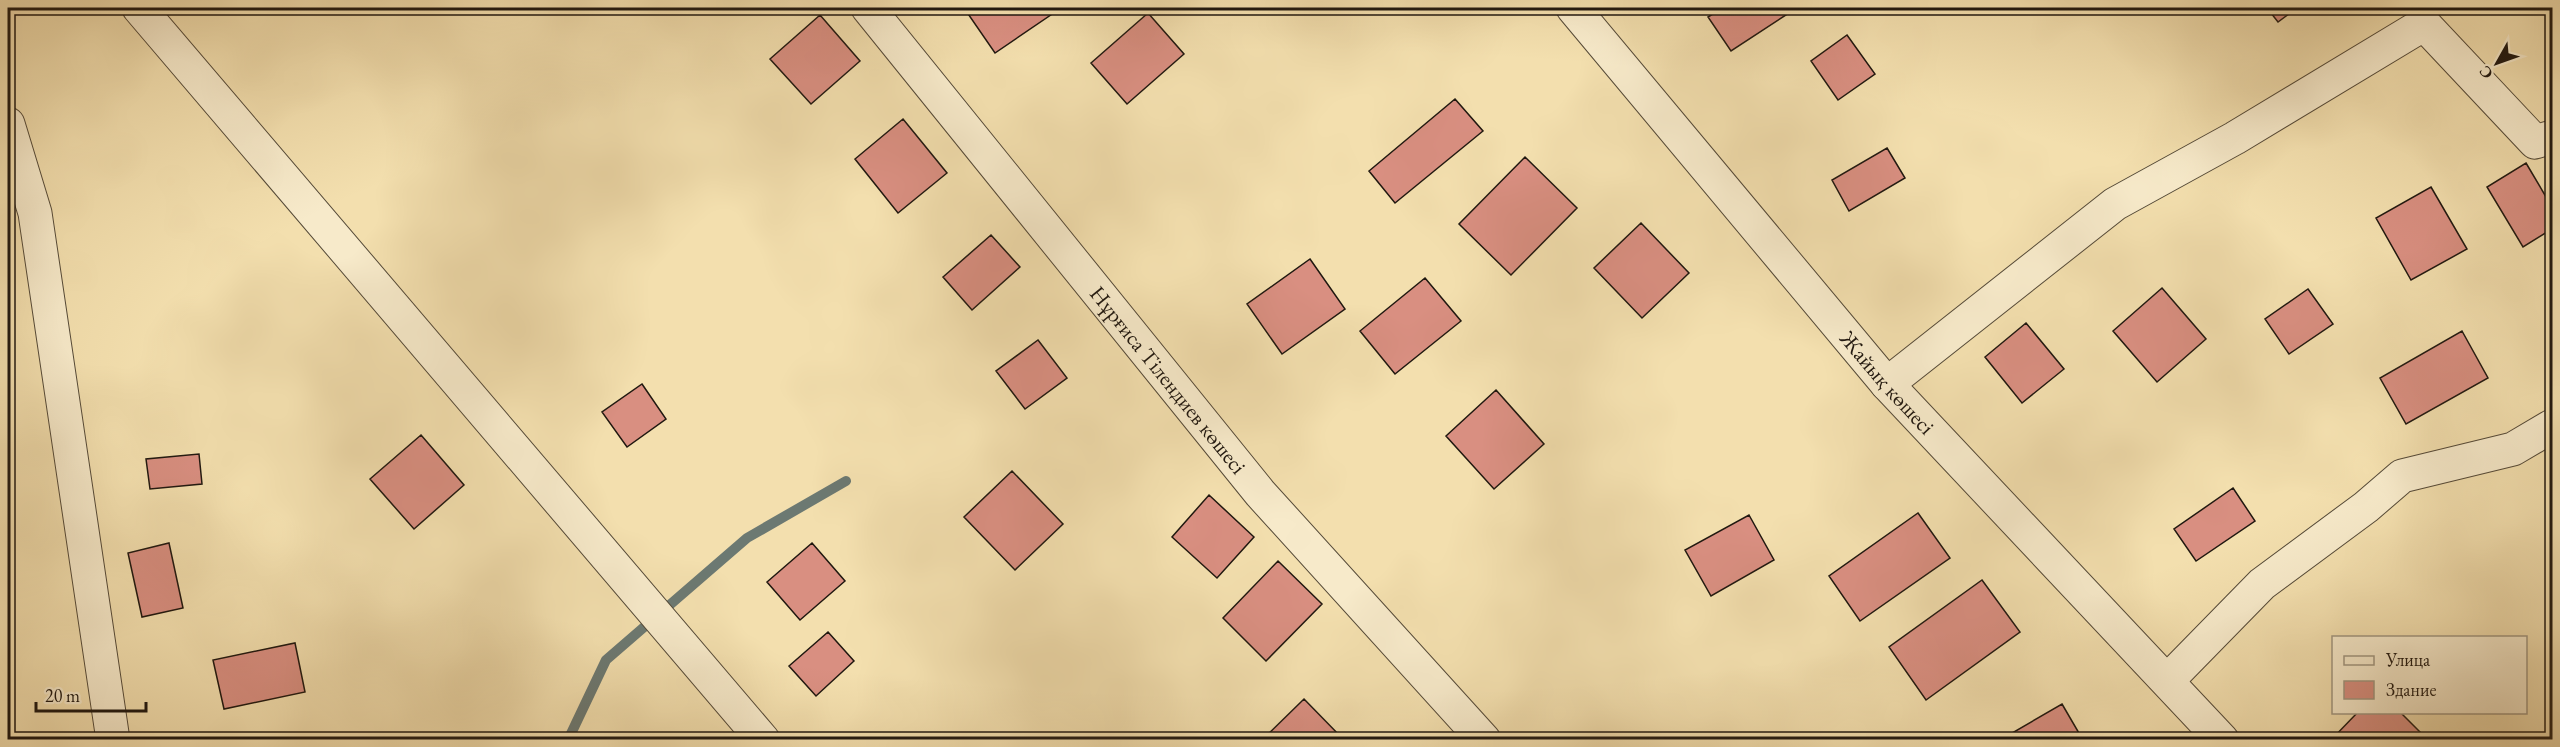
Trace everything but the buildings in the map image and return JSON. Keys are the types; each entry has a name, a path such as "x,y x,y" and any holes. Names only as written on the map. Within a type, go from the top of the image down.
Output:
{"street":[{"path":"139,8 763,740"},
{"name":"Нұрғиса Тілендиев көшесі","path":"868,8 1260,493 1484,740"},
{"name":"Жайық көшесі","path":"1574,8 1887,384 2222,740"},
{"path":"1887,384 2115,204 2235,138 2416,16 2547,147"},
{"path":"8,124 35,213 113,740"},
{"path":"2168,680 2262,584 2366,507 2397,479 2414,471 2459,464 2513,449 2553,426"}],"waterway":[{"path":"568,740 606,660 747,538 846,481"}]}
